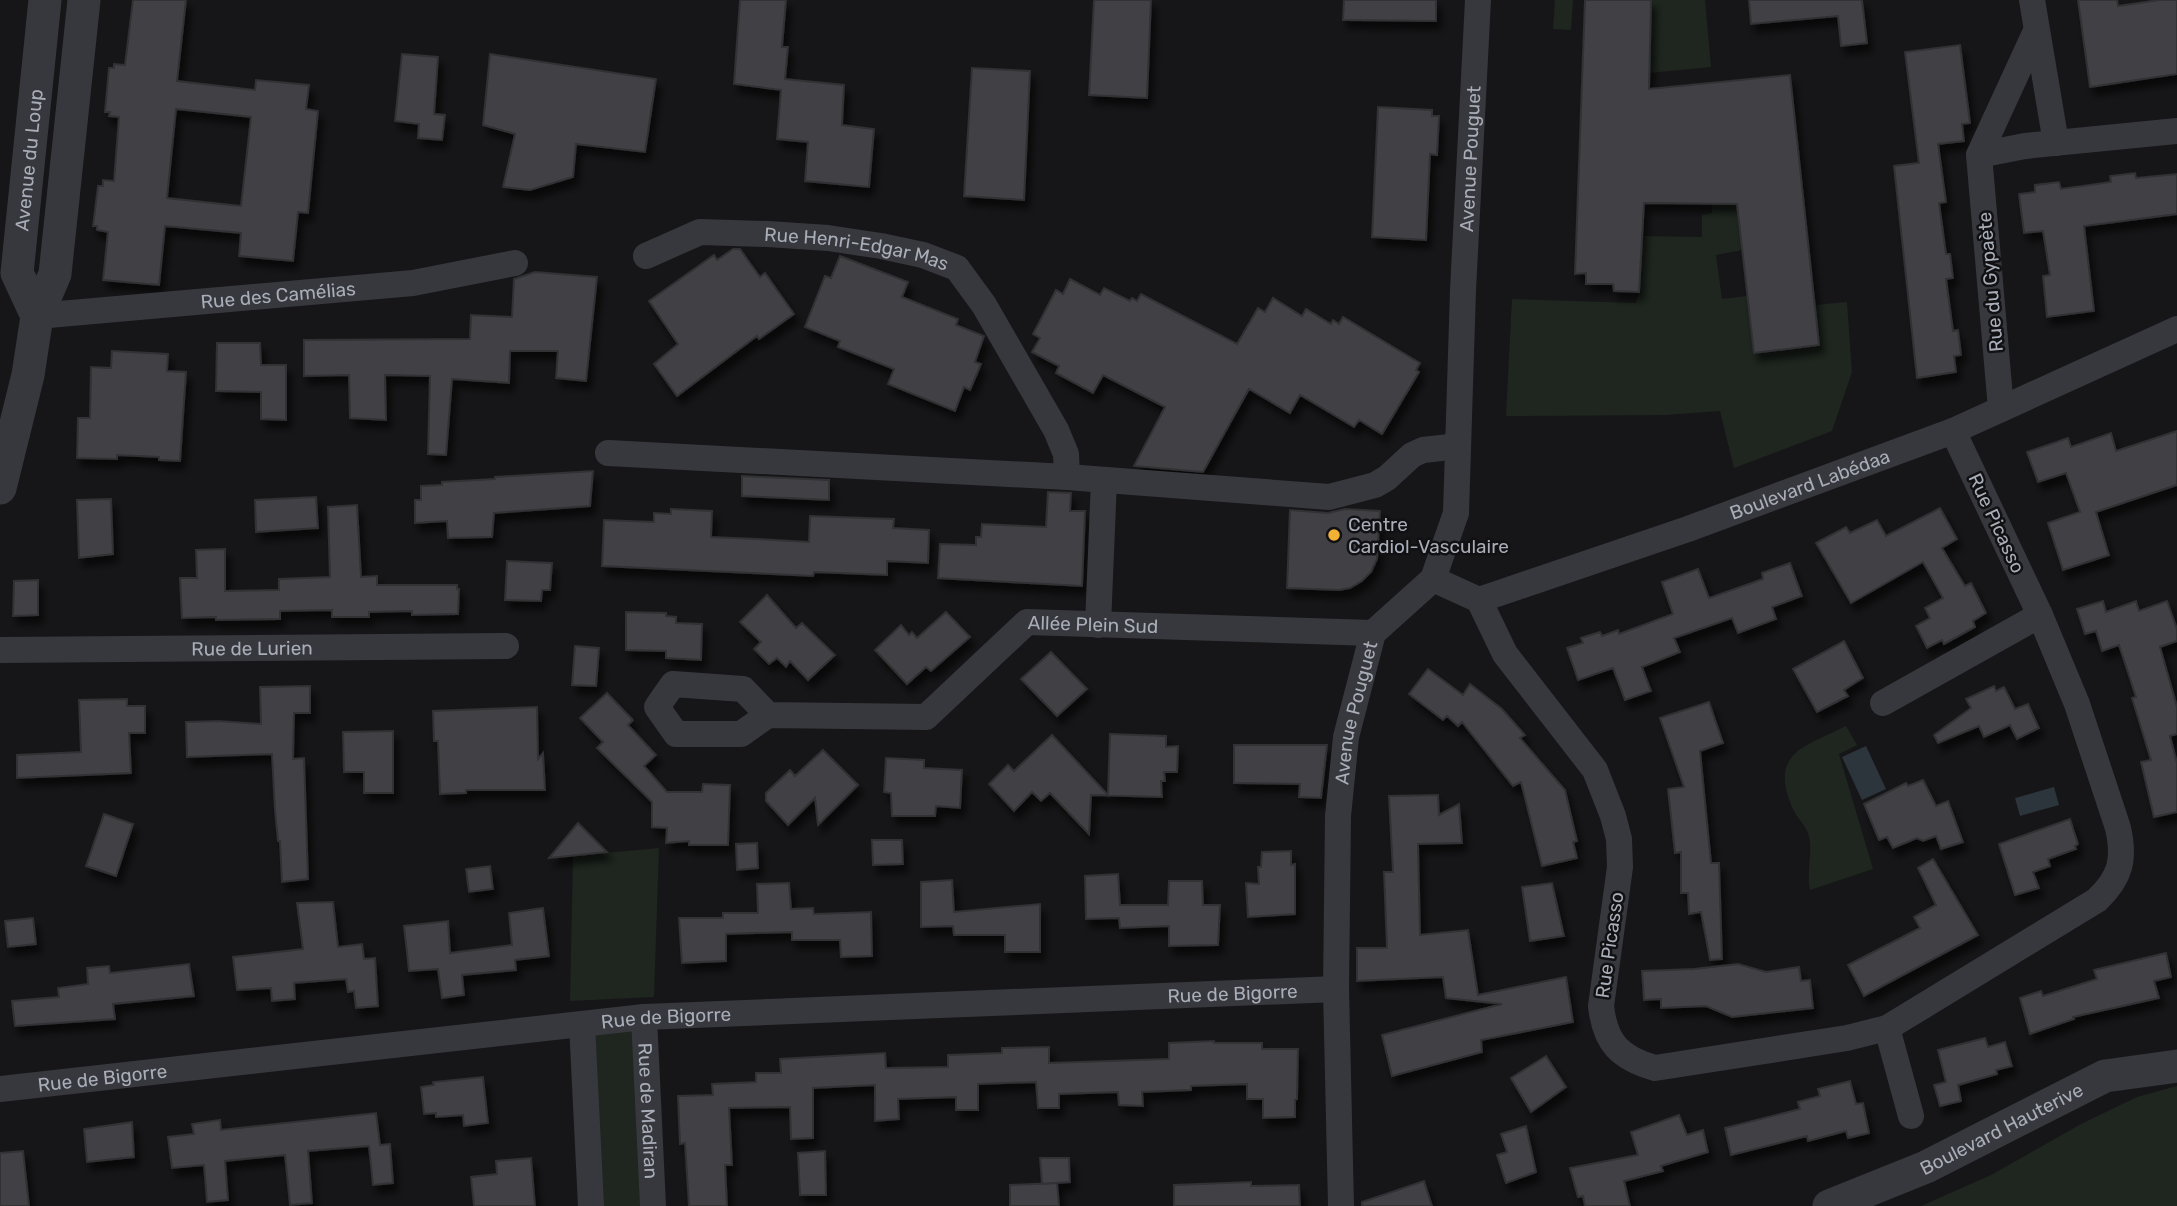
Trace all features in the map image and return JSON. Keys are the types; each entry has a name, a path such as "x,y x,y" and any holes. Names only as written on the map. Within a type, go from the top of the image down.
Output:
{"street":[{"name":"Avenue du Loup","path":"37,316 17,273 45,0"},
{"name":"Avenue du Loup","path":"0,488 28,375 37,316 55,274 84,0"},
{"name":"Avenue Pouguet","path":"1341,1206 1336,989 1338,816 1346,737 1373,633 1433,579 1456,513 1463,290 1478,0"},
{"path":"2032,0 2056,143"},
{"name":"Rue du Gypaète","path":"2001,409 1979,155 2036,32"},
{"path":"1979,155 2056,143 2177,131"},
{"name":"Rue Henri-Edgar Mas","path":"646,256 701,232 768,234 828,238 881,246 923,255 957,268 984,305 1056,430 1066,454 1067,477"},
{"name":"Rue des Camélias","path":"37,316 413,283 515,263"},
{"name":"Boulevard Labédaa","path":"1479,600 1688,529 1953,431 2177,329"},
{"name":"Rue Picasso","path":"1479,600 1505,654 1595,770 1613,816 1619,839 1620,867 1601,1006 1603,1024 1611,1041 1635,1062 1655,1068 1847,1038 1887,1028 2097,900 2108,890 2119,870 2123,848 2077,704 2040,615 1953,431"},
{"path":"608,453 1067,477 1329,497 1375,485 1387,478 1412,455 1423,450 1458,446"},
{"path":"1098,625 1104,480"},
{"path":"1433,579 1479,600"},
{"path":"1883,703 2040,615"},
{"name":"Allée Plein Sud","path":"768,715 926,717 1027,622 1373,633"},
{"name":"Rue de Lurien","path":"0,650 506,646"},
{"name":"Rue de Bigorre","path":"0,1089 644,1017 1336,989"},
{"name":"Rue de Madiran","path":"644,1017 653,1206"},
{"path":"582,1024 591,1206"},
{"path":"1887,1028 1911,1116"},
{"name":"Boulevard Hauterive","path":"1829,1206 1926,1167 2105,1076 2177,1066"}],"shaded area":[{"path":"1555,0 1573,0 1571,30 1553,29"},
{"path":"1651,0 1705,0 1711,67 1649,73"},
{"path":"1712,204 1737,204 1742,250 1716,255 1722,299 1747,296 1754,353 1818,345 1815,305 1847,302 1852,372 1832,431 1734,468 1720,411 1666,415 1506,416 1512,299 1636,303 1642,236 1702,237 1702,215 1712,213"},
{"path":"1846,726 1857,745 1839,754 1873,869 1810,890 1809,836 1793,809 1786,790 1785,775 1794,754"},
{"path":"1866,746 1886,789 1862,800 1842,757"},
{"path":"2054,787 2059,805 2020,816 2015,798"},
{"path":"659,848 654,997 570,1001 573,856"},
{"path":"638,1024 647,1206 598,1206 590,1029"},
{"path":"2177,1086 2177,1206 1921,1206 1991,1175 2083,1123 2137,1097"}],"building":[{"path":"133,0 186,0 177,81 255,90 256,80 309,85 306,109 318,111 308,213 298,212 293,261 239,256 241,233 165,226 159,285 103,280 108,232 97,230 97,226 93,226 98,186 103,186 103,180 114,181 119,117 109,116 110,112 105,112 109,68 114,68 114,64 125,65","holes":["176,109 251,117 241,206 167,198"]},
{"path":"740,0 786,0 782,47 788,47 785,79 844,85 842,125 874,129 869,187 805,181 808,142 777,139 781,90 734,84"},
{"path":"1094,0 1151,0 1147,98 1089,95"},
{"path":"1344,0 1436,0 1436,21 1343,20"},
{"path":"1585,0 1651,0 1649,89 1790,75 1819,345 1754,353 1737,204 1644,203 1639,292 1614,291 1613,284 1586,284 1586,273 1575,274"},
{"path":"1749,0 1862,0 1867,43 1841,46 1838,16 1751,24"},
{"path":"2078,0 2117,0 2118,6 2177,0 2177,74 2090,87"},
{"path":"1960,45 1970,123 1962,124 1964,141 1938,144 1946,202 1939,203 1946,254 1950,254 1953,278 1946,279 1953,331 1958,330 1961,355 1954,356 1956,372 1917,378 1894,166 1919,163 1905,52"},
{"path":"402,54 438,57 434,114 445,115 442,140 418,138 419,124 395,121"},
{"path":"490,54 656,79 645,152 576,144 573,177 530,190 503,187 515,134 483,125"},
{"path":"972,68 1030,71 1024,200 964,196"},
{"path":"1378,107 1432,110 1432,116 1439,116 1437,155 1430,154 1426,240 1372,237"},
{"path":"2135,173 2136,178 2177,174 2177,214 2084,226 2094,311 2047,317 2043,276 2050,275 2043,231 2024,233 2019,194 2035,192 2035,185 2059,182 2061,189 2111,182 2110,176"},
{"path":"733,249 740,249 760,277 765,273 794,314 759,339 757,336 677,396 654,364 678,344 649,301 714,255 717,260"},
{"path":"840,256 908,282 902,297 958,319 956,325 984,336 975,362 981,364 970,390 964,387 955,411 888,384 894,369 838,347 840,341 805,327 825,276 831,278"},
{"path":"535,272 597,277 586,381 556,378 558,351 510,351 509,383 452,379 446,455 428,454 430,376 385,375 386,420 350,418 349,375 304,376 304,340 470,339 471,315 512,317 514,279"},
{"path":"1070,279 1100,295 1104,288 1130,301 1132,298 1137,301 1141,294 1237,344 1258,308 1265,312 1273,298 1302,316 1306,309 1331,324 1333,320 1339,324 1343,317 1420,363 1416,370 1419,372 1382,434 1359,420 1354,427 1300,395 1290,413 1249,389 1203,472 1134,466 1165,407 1103,375 1093,393 1056,373 1059,366 1032,352 1040,338 1033,334 1056,290 1063,294"},
{"path":"217,343 260,343 261,365 286,365 286,420 261,419 261,392 216,391"},
{"path":"112,351 168,354 167,371 186,372 180,461 117,455 117,459 77,458 78,418 90,418 91,367 111,368"},
{"path":"2177,431 2177,485 2096,512 2109,555 2063,570 2048,523 2080,512 2066,473 2038,482 2027,452 2068,438 2071,447 2111,433 2116,451"},
{"path":"593,471 590,506 494,513 492,537 448,538 447,521 415,523 415,500 421,500 421,486 495,477"},
{"path":"742,476 829,480 829,500 742,496"},
{"path":"1048,492 1071,493 1070,511 1085,511 1082,586 938,578 940,544 976,545 976,537 981,537 982,524 1046,527"},
{"path":"316,497 318,528 256,532 255,500"},
{"path":"111,499 113,554 79,558 77,500"},
{"path":"357,505 361,577 377,576 377,585 457,585 458,614 369,612 369,617 332,617 332,610 280,611 280,619 182,618 180,578 197,578 196,550 225,549 225,591 279,590 279,579 330,577 328,507"},
{"path":"1940,508 1957,539 1942,548 1965,586 1971,583 1986,613 1973,621 1975,627 1944,644 1942,640 1927,648 1916,626 1930,618 1925,608 1943,598 1923,562 1851,603 1816,543 1846,527 1850,533 1877,520 1886,536"},
{"path":"671,509 712,511 711,537 809,542 810,516 894,519 893,528 929,530 928,563 887,561 887,575 814,572 813,576 602,566 604,520 654,522 654,513 671,514"},
{"name":"Centre Cardiol-Vasculaire","path":"1345,509 1380,511 1377,559 1371,572 1350,588 1287,588 1290,510 1328,513"},
{"path":"507,561 552,563 550,590 542,590 541,601 505,600"},
{"path":"1790,563 1802,596 1772,607 1776,619 1738,633 1732,618 1674,638 1680,652 1642,667 1651,691 1625,700 1613,668 1578,680 1567,648 1583,643 1581,638 1600,632 1602,636 1618,630 1619,634 1673,614 1662,582 1698,569 1709,598 1763,579 1762,573"},
{"path":"38,580 38,615 13,616 14,581"},
{"path":"767,595 796,628 802,623 835,655 808,680 790,661 786,667 777,658 769,664 754,649 761,642 740,622"},
{"path":"2103,601 2106,612 2136,601 2139,611 2167,601 2177,629 2177,641 2160,647 2177,707 2177,734 2170,736 2177,763 2177,812 2154,817 2141,762 2151,760 2132,698 2136,697 2119,645 2102,651 2096,631 2085,634 2077,609"},
{"path":"626,612 666,613 666,616 676,617 676,623 702,624 701,660 666,658 666,651 626,650"},
{"path":"946,612 970,637 931,671 926,667 907,684 875,650 901,625 909,635 912,632 917,638"},
{"path":"1844,641 1863,678 1844,690 1848,696 1817,712 1793,669"},
{"path":"575,646 599,648 596,686 572,685"},
{"path":"1051,652 1087,689 1057,716 1021,679"},
{"path":"1428,669 1463,695 1470,684 1502,709 1525,735 1520,738 1565,790 1577,841 1573,842 1577,858 1542,866 1521,782 1513,786 1462,722 1458,726 1447,716 1443,720 1409,694"},
{"path":"310,686 310,713 294,713 293,759 304,758 308,879 282,882 272,754 187,757 186,722 261,724 260,687"},
{"path":"1994,686 1996,691 2004,687 2015,709 2028,704 2039,728 2017,739 2010,725 1984,737 1979,726 1938,743 1934,735 1971,708 1966,699"},
{"path":"607,693 633,720 628,725 656,755 644,766 667,792 702,792 703,784 730,785 728,845 689,845 689,841 666,843 667,828 652,827 652,802 597,748 603,742 580,718"},
{"path":"127,699 127,706 145,706 145,733 129,733 131,773 17,778 17,755 81,752 79,700"},
{"path":"1709,702 1723,743 1700,751 1711,863 1719,863 1722,959 1710,960 1701,912 1689,914 1688,893 1681,893 1681,852 1675,853 1668,789 1684,787 1660,718"},
{"path":"537,707 538,759 543,753 545,790 466,790 466,793 440,794 438,741 434,741 433,711"},
{"path":"393,731 393,793 364,793 364,772 344,772 343,732"},
{"path":"1110,734 1166,736 1166,747 1178,746 1177,772 1164,772 1165,781 1161,781 1162,797 1091,795 1089,834 1050,793 1041,801 1032,792 1014,811 989,784 1008,765 1014,771 1052,735 1108,795"},
{"path":"1234,745 1327,745 1321,798 1299,797 1300,784 1234,783"},
{"path":"823,750 858,785 818,825 815,798 788,825 766,801 766,793 790,770 795,776"},
{"path":"886,758 924,760 924,768 962,770 960,808 936,806 935,816 892,816 891,793 884,792"},
{"path":"1923,780 1936,806 1948,801 1963,842 1941,849 1936,836 1923,841 1917,838 1893,848 1887,837 1879,840 1864,804 1906,783 1908,786"},
{"path":"1438,795 1439,815 1459,804 1462,843 1418,844 1420,935 1468,930 1478,995 1566,977 1573,1022 1481,1040 1482,1052 1392,1076 1382,1035 1502,1004 1446,998 1443,977 1357,981 1357,948 1387,948 1384,872 1393,872 1389,796"},
{"path":"104,814 133,824 116,876 86,866"},
{"path":"2070,819 2078,844 2076,849 2048,859 2050,866 2033,872 2039,888 2015,895 1999,844"},
{"path":"578,823 607,852 549,858"},
{"path":"872,840 902,840 903,864 873,865"},
{"path":"757,843 758,868 737,870 736,844"},
{"path":"1291,851 1291,865 1295,864 1295,914 1248,917 1246,883 1259,884 1258,867 1261,867 1262,852"},
{"path":"1933,859 1978,935 1864,996 1848,965 1920,928 1914,917 1936,905 1918,868"},
{"path":"490,866 493,889 469,892 466,869"},
{"path":"1118,874 1120,905 1168,905 1169,881 1202,881 1203,905 1220,905 1218,945 1169,946 1169,926 1120,928 1119,918 1086,919 1085,876"},
{"path":"952,880 954,912 1040,904 1040,952 1005,952 1005,935 954,935 953,926 921,927 921,882"},
{"path":"789,883 791,909 813,908 814,914 871,912 872,956 841,957 840,940 792,940 792,932 726,934 726,961 682,963 679,918 723,918 723,913 758,913 757,884"},
{"path":"1552,883 1564,936 1530,941 1522,887"},
{"path":"333,902 338,947 362,944 364,959 375,958 378,1006 356,1008 354,991 348,992 346,979 294,983 295,999 272,1001 271,988 237,990 233,957 303,949 297,903"},
{"path":"543,908 549,956 515,960 516,970 462,975 464,995 442,998 438,969 409,971 404,926 448,921 450,953 512,945 509,913"},
{"path":"33,918 36,944 8,947 5,921"},
{"path":"2166,953 2171,977 2154,981 2159,998 2073,1017 2074,1019 2030,1034 2020,998 2041,991 2043,996 2097,979 2094,970"},
{"path":"189,964 194,996 113,1004 115,1019 15,1026 12,1001 59,997 58,988 88,984 87,968 109,966 110,973"},
{"path":"1738,964 1766,972 1799,967 1801,981 1810,980 1813,1008 1732,1017 1706,1006 1661,1008 1661,999 1644,1000 1642,971"},
{"path":"1985,1038 1988,1047 2005,1042 2012,1066 1996,1070 1997,1074 1958,1085 1961,1101 1940,1106 1934,1085 1946,1082 1938,1050"},
{"path":"1169,1043 1262,1043 1262,1049 1298,1049 1295,1117 1263,1118 1263,1099 1247,1099 1247,1084 1191,1086 1191,1090 1142,1092 1143,1106 1119,1105 1118,1092 1059,1094 1059,1108 1038,1108 1036,1082 978,1084 978,1110 956,1110 956,1097 898,1099 899,1119 875,1121 875,1085 813,1088 813,1138 791,1139 790,1107 729,1108 732,1165 725,1165 727,1206 689,1206 685,1143 680,1144 678,1096 713,1095 712,1084 756,1082 756,1073 781,1073 780,1059 885,1053 886,1068 948,1067 948,1055 1002,1053 1002,1048 1049,1047 1049,1063 1169,1059"},
{"path":"1546,1056 1566,1087 1531,1112 1511,1078"},
{"path":"483,1077 488,1123 464,1126 463,1115 436,1117 436,1113 424,1114 421,1087 434,1085 433,1082"},
{"path":"1850,1081 1856,1104 1863,1103 1869,1133 1848,1138 1846,1131 1808,1141 1807,1136 1731,1155 1725,1128 1800,1109 1798,1102 1820,1096 1818,1089"},
{"path":"376,1113 380,1145 390,1144 393,1183 373,1185 369,1146 308,1151 312,1203 290,1205 285,1155 225,1161 228,1200 207,1202 204,1165 172,1168 168,1137 194,1134 192,1124 220,1120 221,1130"},
{"path":"1679,1115 1687,1135 1703,1130 1708,1152 1661,1166 1663,1171 1624,1181 1630,1206 1585,1206 1583,1196 1578,1197 1570,1168 1638,1155 1631,1132"},
{"path":"132,1122 134,1157 87,1162 84,1129"},
{"path":"1526,1126 1536,1172 1506,1183 1497,1155 1507,1152 1501,1134"},
{"path":"23,1151 29,1206 0,1206 0,1153"},
{"path":"825,1151 826,1195 800,1195 798,1153"},
{"path":"531,1158 535,1206 474,1206 471,1177 497,1174 496,1161"},
{"path":"1040,1158 1069,1158 1070,1182 1042,1184"},
{"path":"1424,1181 1432,1206 1362,1206 1362,1202"},
{"path":"1251,1182 1251,1186 1299,1185 1300,1206 1174,1206 1174,1185"},
{"path":"1057,1183 1059,1206 1010,1206 1010,1185"}],"place":[{"name":"Centre Cardiol-Vasculaire","path":"1334,535"}]}
